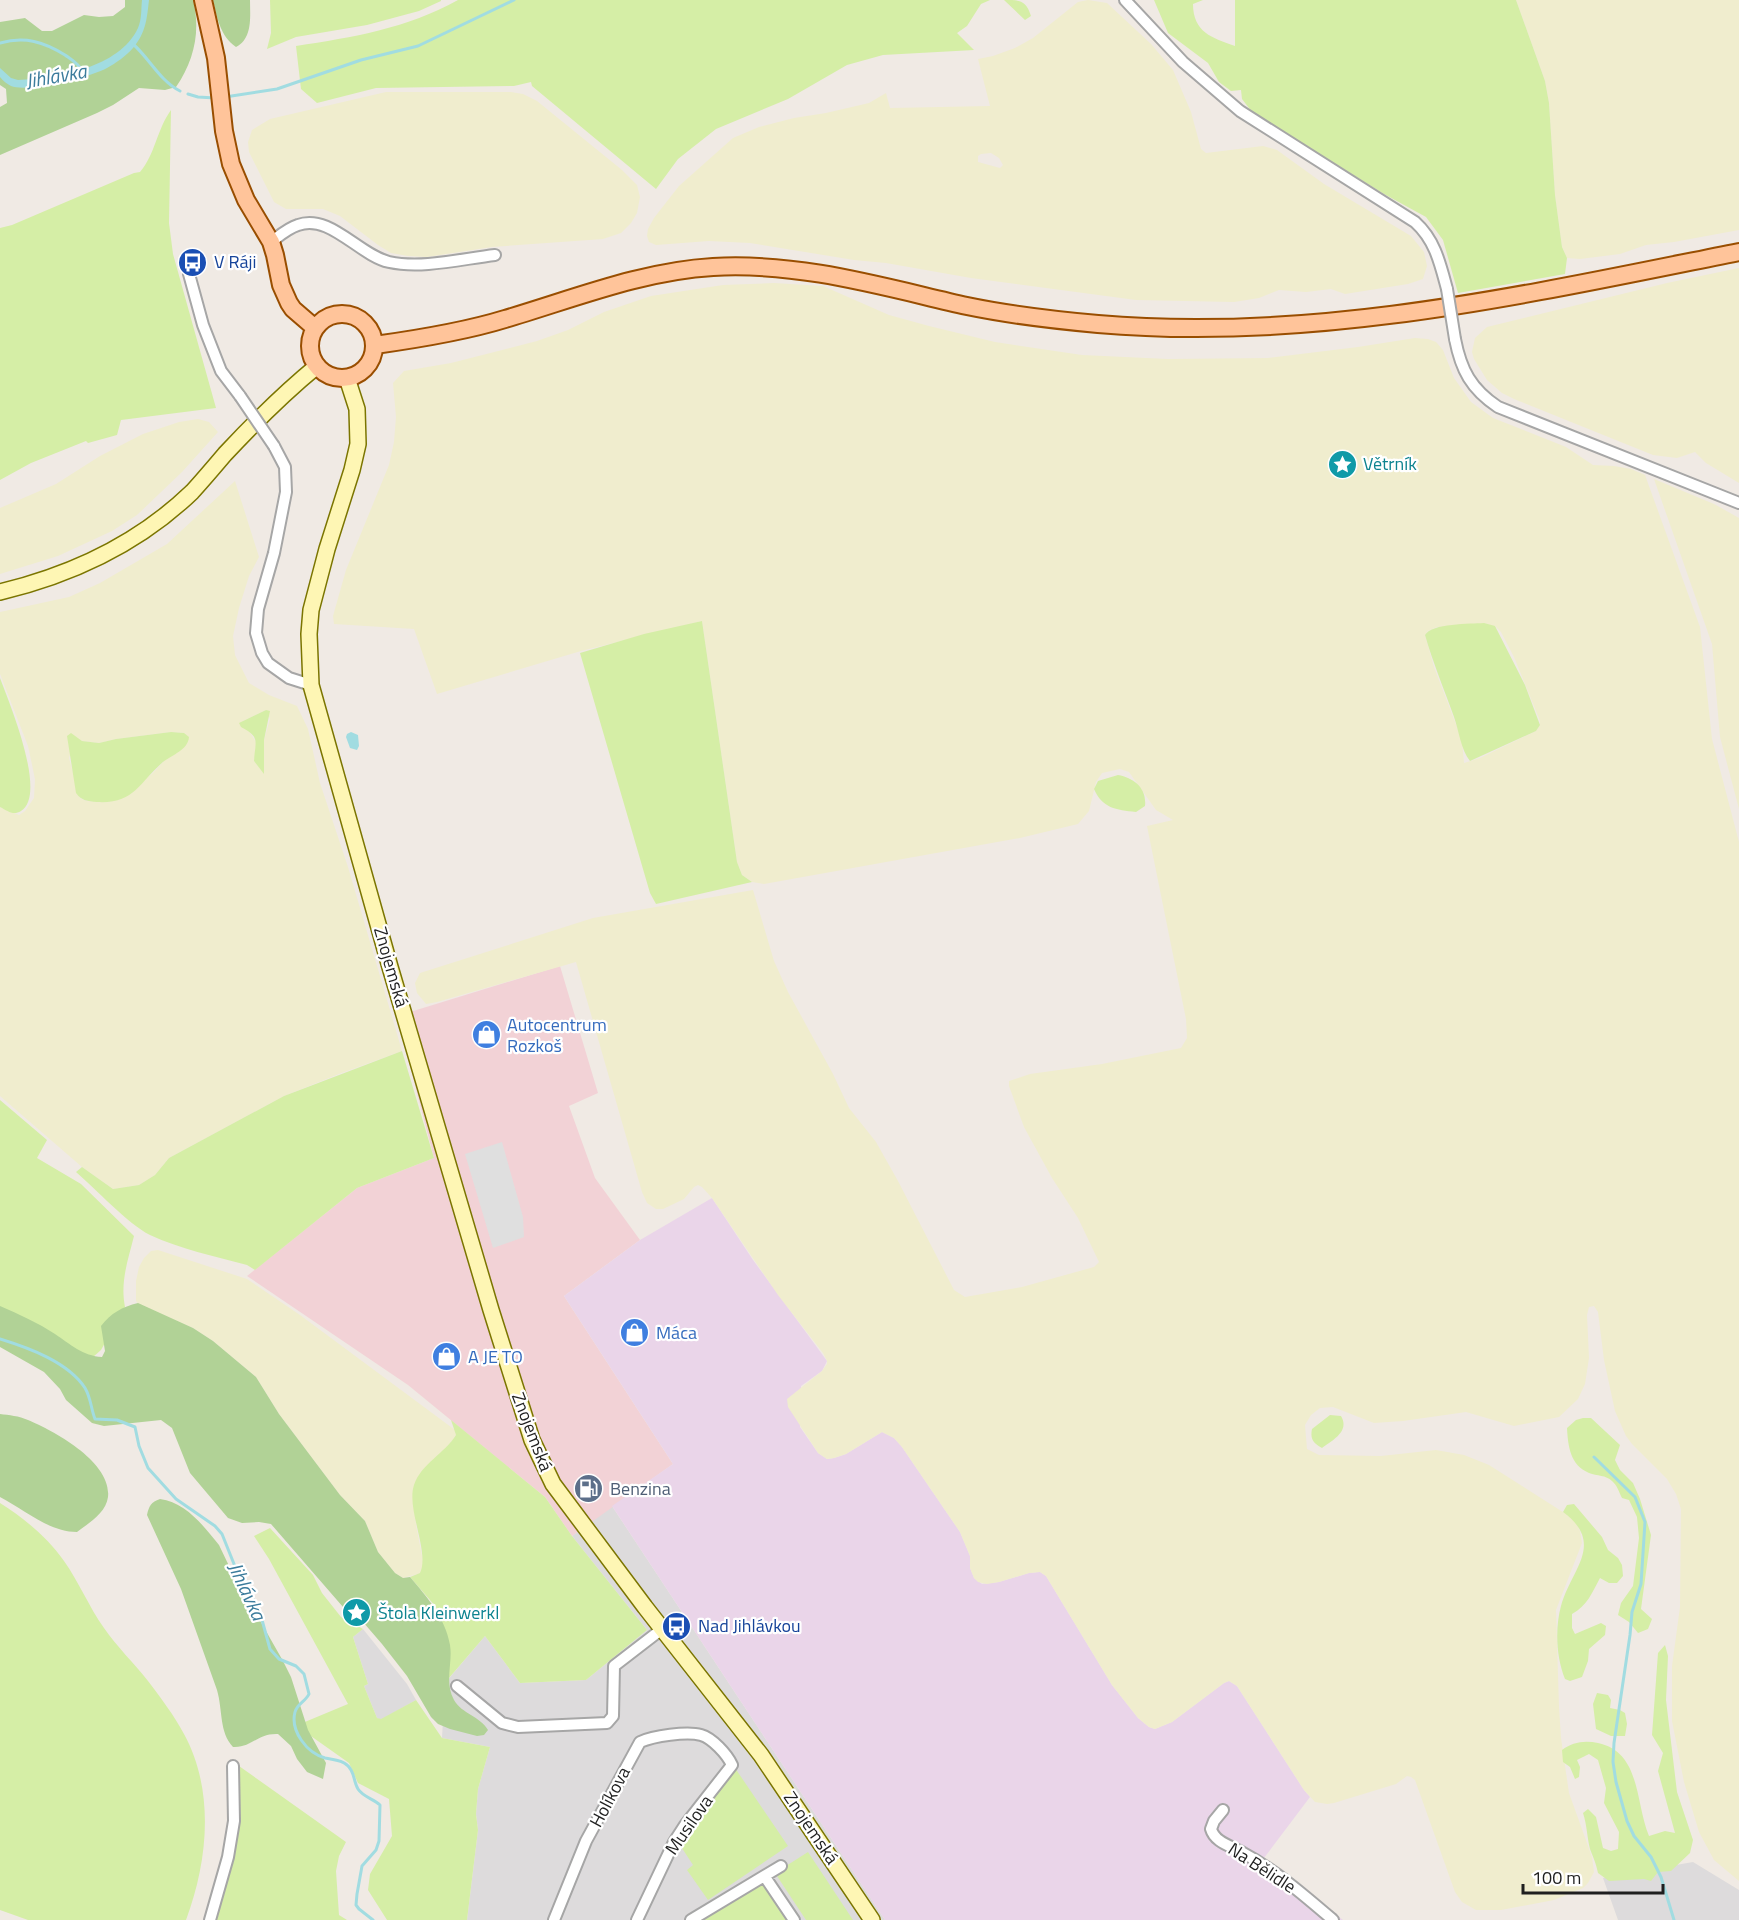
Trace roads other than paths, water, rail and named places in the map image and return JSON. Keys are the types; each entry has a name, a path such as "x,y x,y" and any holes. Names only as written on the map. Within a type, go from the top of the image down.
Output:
{"main road":[{"path":"203,0 214,48 228,153 246,200 271,242 281,285 288,303 315,328"},
{"path":"375,345 502,320 627,282 710,267 775,267 826,273 972,307 1051,319 1147,327 1225,329 1329,323 1438,309 1739,252"},
{"path":"338,313 352,315 364,321 372,332 375,345 369,364 359,374 347,378 333,377 317,366 310,347 315,328 325,318 338,313"},
{"path":"0,592 38,582 79,566 119,545 157,520 192,491 281,397 317,366"},
{"name":"Znojemská","path":"347,378 357,409 358,444 311,610 309,634 311,685 349,826 491,1310 532,1440 553,1484 662,1629 762,1755 872,1920"}],"street":[{"path":"1125,0 1183,62 1232,105 1415,222 1431,240 1440,260 1459,360 1476,389 1498,407 1739,503"},
{"path":"271,242 297,225 314,223 337,232 360,249 388,262 422,264 495,255"},
{"path":"189,274 203,325 221,371 274,446 285,467 286,492 274,553 258,609 256,633 261,653 268,663 289,678 311,685"},
{"path":"457,1686 506,1724 518,1727 607,1723 614,1716 614,1666 662,1629"},
{"name":"Holíkova","path":"554,1920 586,1841 640,1742 650,1737 694,1734 709,1739"},
{"name":"Musilova","path":"637,1920 674,1842 731,1768 731,1762 709,1739"},
{"path":"210,1920 228,1857 234,1821 233,1766"},
{"name":"Na Bělidle","path":"1223,1810 1211,1829 1217,1839 1244,1853 1276,1875 1333,1920"},
{"path":"691,1920 781,1866"},
{"path":"765,1877 794,1920"}],"water":[{"path":"142,0 149,0 141,37 127,54 107,68 44,86 19,88 11,86 0,77 0,68 11,78 18,80 51,77 102,62 129,42 138,28"},
{"path":"351,732 358,735 357,750 350,748 346,737"}],"waterway":[{"path":"225,97 277,89 361,60 418,46 514,0"},
{"path":"0,43 26,40 42,44 65,55 83,72"},
{"path":"133,44 166,81 180,91"},
{"path":"188,94 215,98"},
{"name":"Jihlávka","path":"0,1339 47,1357 69,1371 85,1388 95,1419 117,1420 135,1427 139,1446 148,1468 176,1499 215,1526 222,1534 238,1574 259,1609 270,1649 279,1659 296,1666 304,1674 309,1694 296,1709 294,1719 301,1740 318,1755 347,1765 360,1792 380,1805 379,1841 376,1850 362,1866 356,1905 373,1920"},
{"path":"1594,1457 1635,1497 1645,1522 1641,1584 1632,1612 1613,1762 1627,1821 1634,1836 1651,1857 1661,1877 1674,1920"}],"place":[{"name":"V Ráji","path":"193,262"},
{"name":"Větrník","path":"1342,464"},
{"name":"Autocentrum Rozkoš","path":"486,1035"},
{"name":"Máca","path":"635,1333"},
{"name":"A JE TO","path":"447,1357"},
{"name":"Benzina","path":"589,1489"},
{"name":"Štola Kleinwerkl","path":"357,1613"},
{"name":"Nad Jihlávkou","path":"677,1626"}]}
